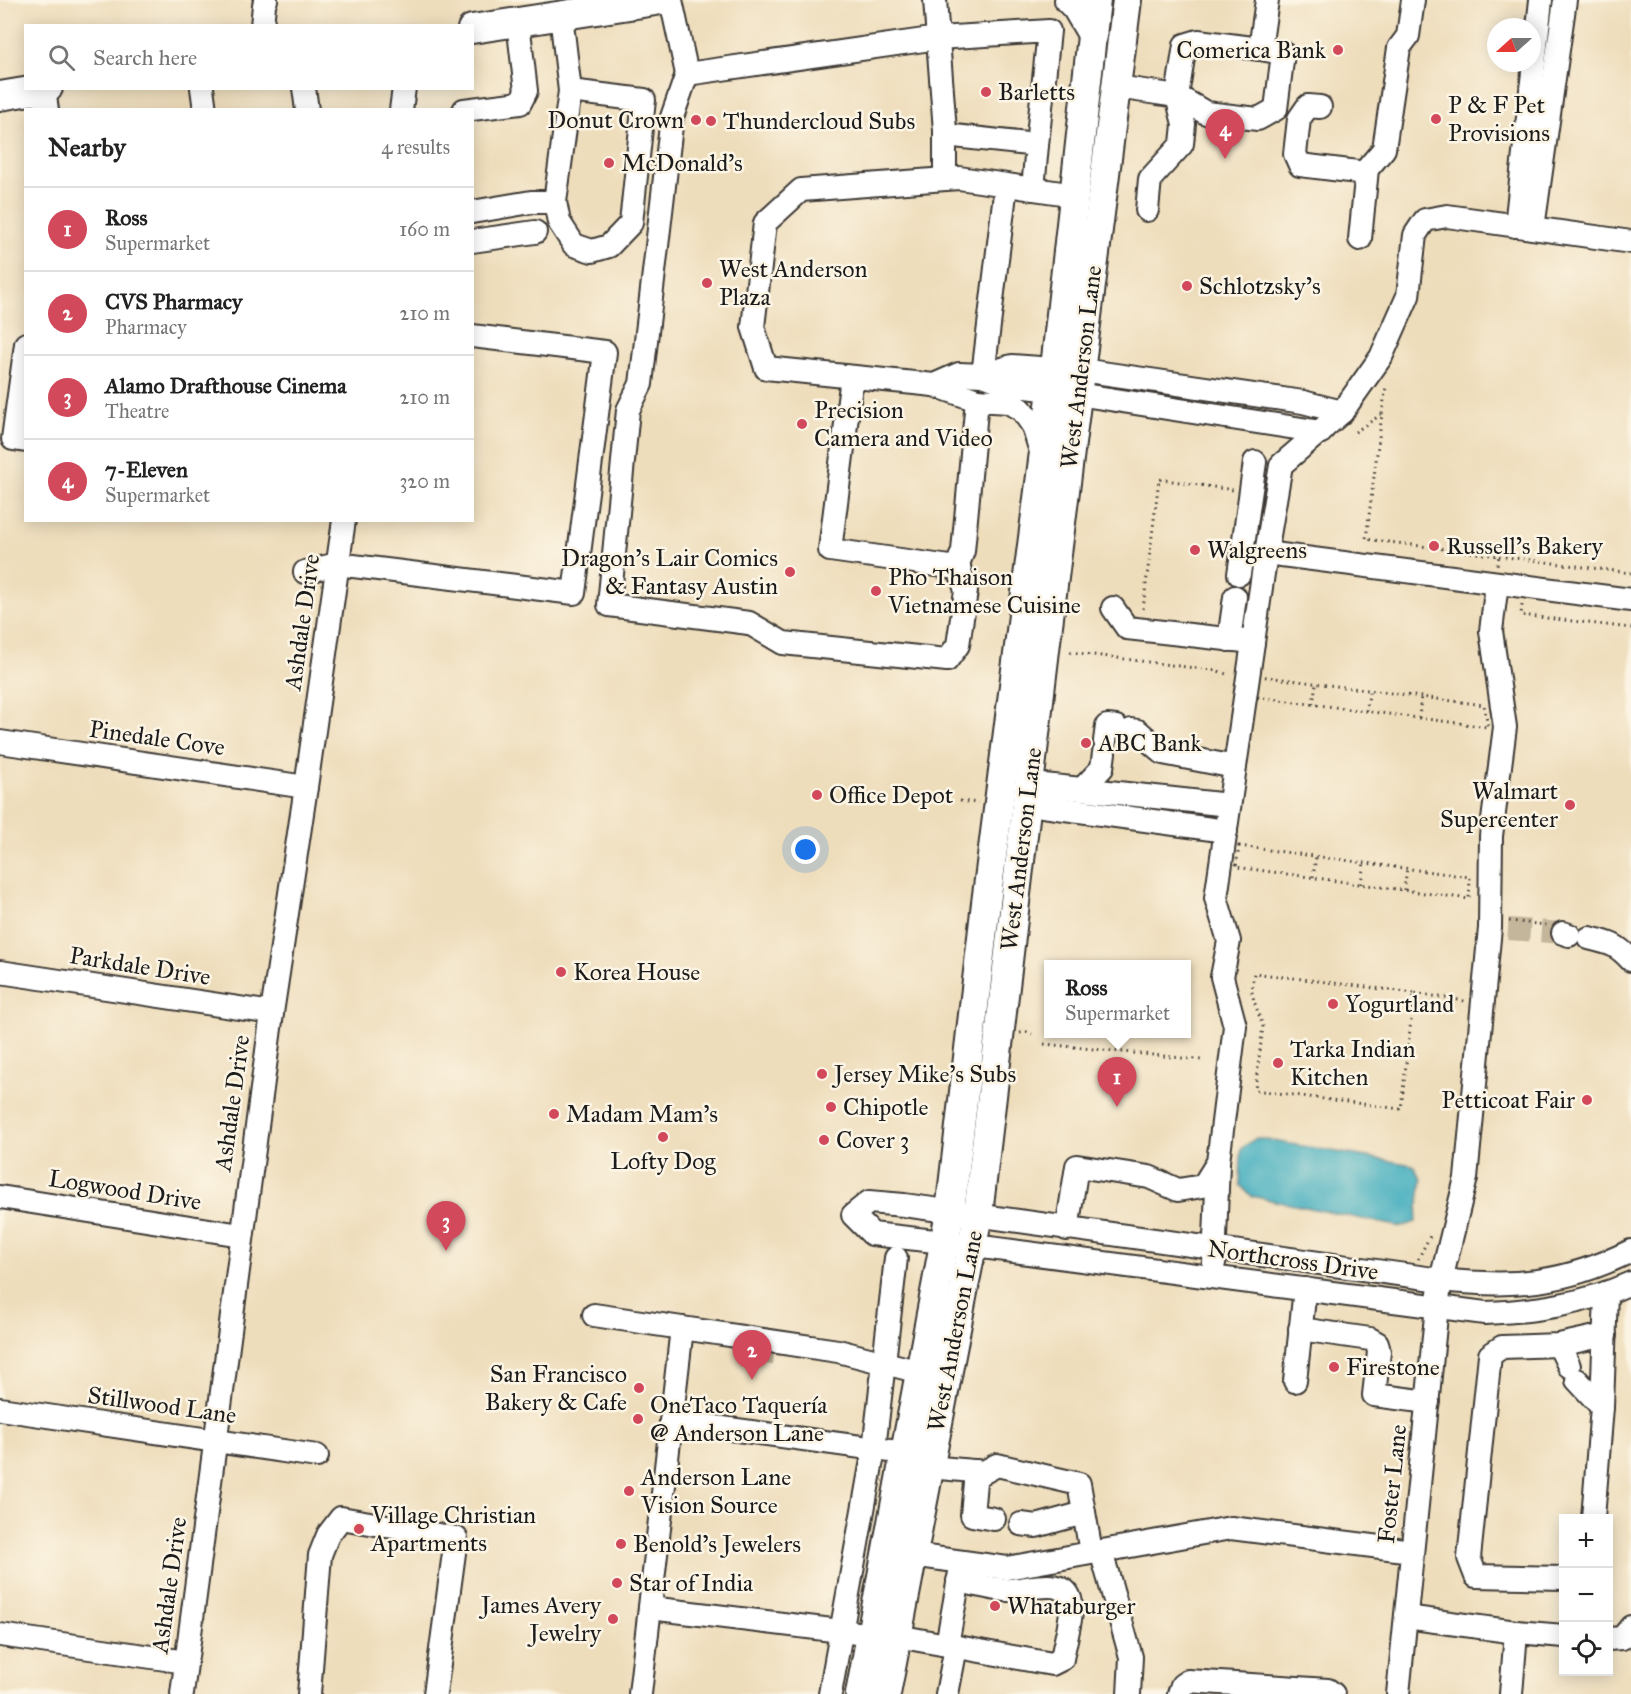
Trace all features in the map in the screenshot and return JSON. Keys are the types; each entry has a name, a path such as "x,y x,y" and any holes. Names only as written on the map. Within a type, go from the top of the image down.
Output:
{"main road":[{"path":"474,29 542,14 662,0"},
{"path":"1069,0 1076,7 1093,36"},
{"name":"West Anderson Lane","path":"860,1694 884,1636 912,1555 920,1372 958,1243 978,1214 1066,381 1075,195 1096,0"},
{"name":"West Anderson Lane","path":"886,1694 884,1636 958,1243 950,1212 986,903 1021,794 1042,458 1066,381 1117,87 1127,0"},
{"path":"1,89 24,89"},
{"path":"986,903 1000,922 990,1007 998,1037"}],"street":[{"path":"262,24 266,0"},
{"path":"671,0 687,74 672,117 641,384 628,410 609,605 749,623 783,642 947,660 958,645 966,591 958,564 963,551 977,400"},
{"path":"935,0 945,135 945,179"},
{"path":"1260,49 1267,0"},
{"path":"1360,239 1366,169 1384,149 1399,48 1408,36 1413,0"},
{"path":"1525,227 1541,0"},
{"path":"1525,227 1565,0"},
{"path":"542,14 570,91 555,202 560,222 574,245 592,251 609,246 631,223 644,100 570,91"},
{"path":"474,109 520,103 526,91 542,14"},
{"path":"687,74 938,38 1049,32 1033,189"},
{"path":"1117,87 1177,96 1206,113 1258,119 1276,109 1283,53 1198,41 1185,45 1177,96 1184,124 1182,144 1150,179 1147,210"},
{"path":"46,90 47,108"},
{"path":"202,90 205,108"},
{"path":"304,90 307,108"},
{"path":"401,108 404,90"},
{"path":"1320,107 1308,106 1299,119 1295,154 1300,165 1366,173"},
{"path":"945,135 1037,145"},
{"path":"1042,458 1033,426 1022,410 1008,402 977,400 934,385 766,368 753,327 765,223 801,190 959,178 1075,195"},
{"path":"983,375 1006,185"},
{"path":"474,212 531,202 555,202"},
{"path":"1213,1276 1218,1162 1235,1026 1222,977 1229,941 1216,898 1281,465 1342,412 1381,357 1408,296 1415,235 1425,220 1447,216 1631,242"},
{"path":"474,241 535,232"},
{"path":"304,572 338,564 574,593 605,352 474,336"},
{"path":"24,359 13,439 24,441"},
{"path":"934,385 959,374 983,375 1012,366 1066,381 1321,432"},
{"path":"852,377 830,550 950,567 958,564"},
{"path":"1066,381 1303,402 1342,412"},
{"path":"1239,574 1255,462"},
{"name":"Ashdale Drive","path":"182,1694 241,1235 344,522"},
{"path":"1266,553 1497,576 1631,600"},
{"name":"Foster Lane","path":"1398,1694 1437,1306 1441,1280 1466,1178 1499,928 1491,836 1505,727 1491,631 1497,576"},
{"path":"1229,640 1235,597"},
{"path":"1113,608 1127,628 1253,642"},
{"path":"1082,789 1102,768 1114,738 1138,731 1163,753 1235,767"},
{"name":"Pinedale Cove","path":"0,742 306,787"},
{"path":"1021,794 1044,785 1229,805"},
{"path":"1021,794 1043,806 1226,831"},
{"path":"1574,936 1610,943 1620,948 1631,960"},
{"name":"Parkdale Drive","path":"0,972 272,1013"},
{"path":"1067,1229 1077,1166 1149,1177 1178,1190 1203,1186 1218,1162"},
{"name":"Logwood Drive","path":"0,1197 241,1235"},
{"name":"Northcross Drive","path":"1631,1251 1587,1270 1543,1281 1485,1285 904,1205 869,1203 853,1215 872,1234 958,1243 1485,1313 1527,1311 1574,1303 1631,1283"},
{"path":"830,1694 874,1449 896,1258"},
{"path":"1295,1381 1305,1289"},
{"path":"1593,1514 1602,1407 1606,1293"},
{"path":"594,1316 682,1328 758,1348 812,1357 832,1350"},
{"path":"640,1694 682,1328"},
{"path":"1300,1329 1370,1339 1377,1343 1379,1352 1374,1395 1428,1402"},
{"path":"1559,1578 1476,1576 1469,1558 1490,1354 1502,1347 1559,1344 1605,1335"},
{"path":"1559,1344 1573,1373 1602,1407"},
{"path":"758,1348 832,1350 920,1372"},
{"name":"Stillwood Lane","path":"0,1409 317,1456"},
{"path":"671,1421 874,1449 976,1471 984,1472 997,1465 1079,1484 1084,1513 1131,1657 1129,1694"},
{"path":"976,1471 972,1515 994,1519"},
{"path":"1021,1524 1036,1526 1084,1513"},
{"path":"309,1694 320,1556 328,1534 341,1518 456,1538 435,1694"},
{"path":"960,1572 1007,1568 1232,1527 1412,1551"},
{"path":"650,1608 842,1630 1052,1664 1062,1659 1072,1604 1068,1595 1059,1587 1050,1585 1007,1590 912,1555"},
{"path":"947,1694 960,1572"},
{"path":"1406,1617 1559,1636"},
{"path":"1613,1639 1623,1638 1631,1627"},
{"path":"1511,1694 1516,1632"},
{"path":"0,1635 186,1662"},
{"path":"1179,1694 1182,1685 1188,1681 1276,1691 1329,1690 1333,1694"}],"path":[{"path":"1386,385 1366,539 1631,573"},
{"path":"1355,432 1382,414"},
{"path":"1143,609 1159,479 1241,491"},
{"path":"1497,576 1498,556"},
{"path":"1518,603 1522,604 1521,615 1631,628"},
{"path":"1070,652 1218,671 1230,675"},
{"path":"1260,676 1316,683 1484,705 1488,727 1257,697 1260,676"},
{"path":"1313,704 1316,683"},
{"path":"1366,711 1370,690"},
{"path":"1419,718 1421,697"},
{"path":"960,801 978,803 978,810"},
{"path":"1239,846 1316,855 1470,877 1469,898 1236,867 1239,846"},
{"path":"1313,878 1316,855"},
{"path":"1361,884 1364,862"},
{"path":"1404,890 1407,868"},
{"path":"1414,993 1401,1109 1255,1090 1263,1026 1252,992 1254,973 1414,993 1467,1001"},
{"path":"1044,1044 1202,1060"}],"water":[{"path":"1256,1138 1413,1165 1422,1180 1416,1222 1401,1227 1251,1196 1240,1185 1241,1149"}],"tunnel":[{"path":"1508,929 1563,933"},
{"path":"756,1352 774,1354"}],"place":[{"name":"Comerica Bank","path":"1338,50"},
{"name":"Barletts","path":"986,92"},
{"name":"P & F Pet Provisions","path":"1436,119"},
{"name":"Donut Crown","path":"696,120"},
{"name":"Thundercloud Subs","path":"711,121"},
{"name":"7-Eleven","path":"1225,159"},
{"name":"McDonald's","path":"609,163"},
{"name":"West Anderson Plaza","path":"707,283"},
{"name":"Schlotzsky's","path":"1187,286"},
{"name":"Precision Camera and Video","path":"802,424"},
{"name":"Russell's Bakery","path":"1434,546"},
{"name":"Walgreens","path":"1195,550"},
{"name":"Dragon's Lair Comics & Fantasy Austin","path":"790,572"},
{"name":"Pho Thaison Vietnamese Cuisine","path":"876,591"},
{"name":"ABC Bank","path":"1086,743"},
{"name":"Office Depot","path":"817,795"},
{"name":"Walmart Supercenter","path":"1570,805"},
{"name":"Korea House","path":"561,972"},
{"name":"Yogurtland","path":"1333,1004"},
{"name":"Tarka Indian Kitchen","path":"1278,1063"},
{"name":"Jersey Mike's Subs","path":"822,1074"},
{"name":"Petticoat Fair","path":"1587,1100"},
{"name":"Chipotle","path":"831,1107"},
{"name":"Ross","path":"1117,1107"},
{"name":"Madam Mam's","path":"554,1114"},
{"name":"Lofty Dog","path":"663,1137"},
{"name":"Cover 3","path":"824,1140"},
{"name":"Alamo Drafthouse Cinema","path":"446,1251"},
{"name":"Firestone","path":"1334,1367"},
{"name":"CVS Pharmacy","path":"752,1380"},
{"name":"San Francisco Bakery & Cafe","path":"639,1388"},
{"name":"OneTaco Taquería @ Anderson Lane","path":"638,1419"},
{"name":"Anderson Lane Vision Source","path":"629,1491"},
{"name":"Village Christian Apartments","path":"359,1529"},
{"name":"Benold's Jewelers","path":"621,1544"},
{"name":"Star of India","path":"617,1583"},
{"name":"Whataburger","path":"995,1606"},
{"name":"James Avery Jewelry","path":"613,1619"}]}
